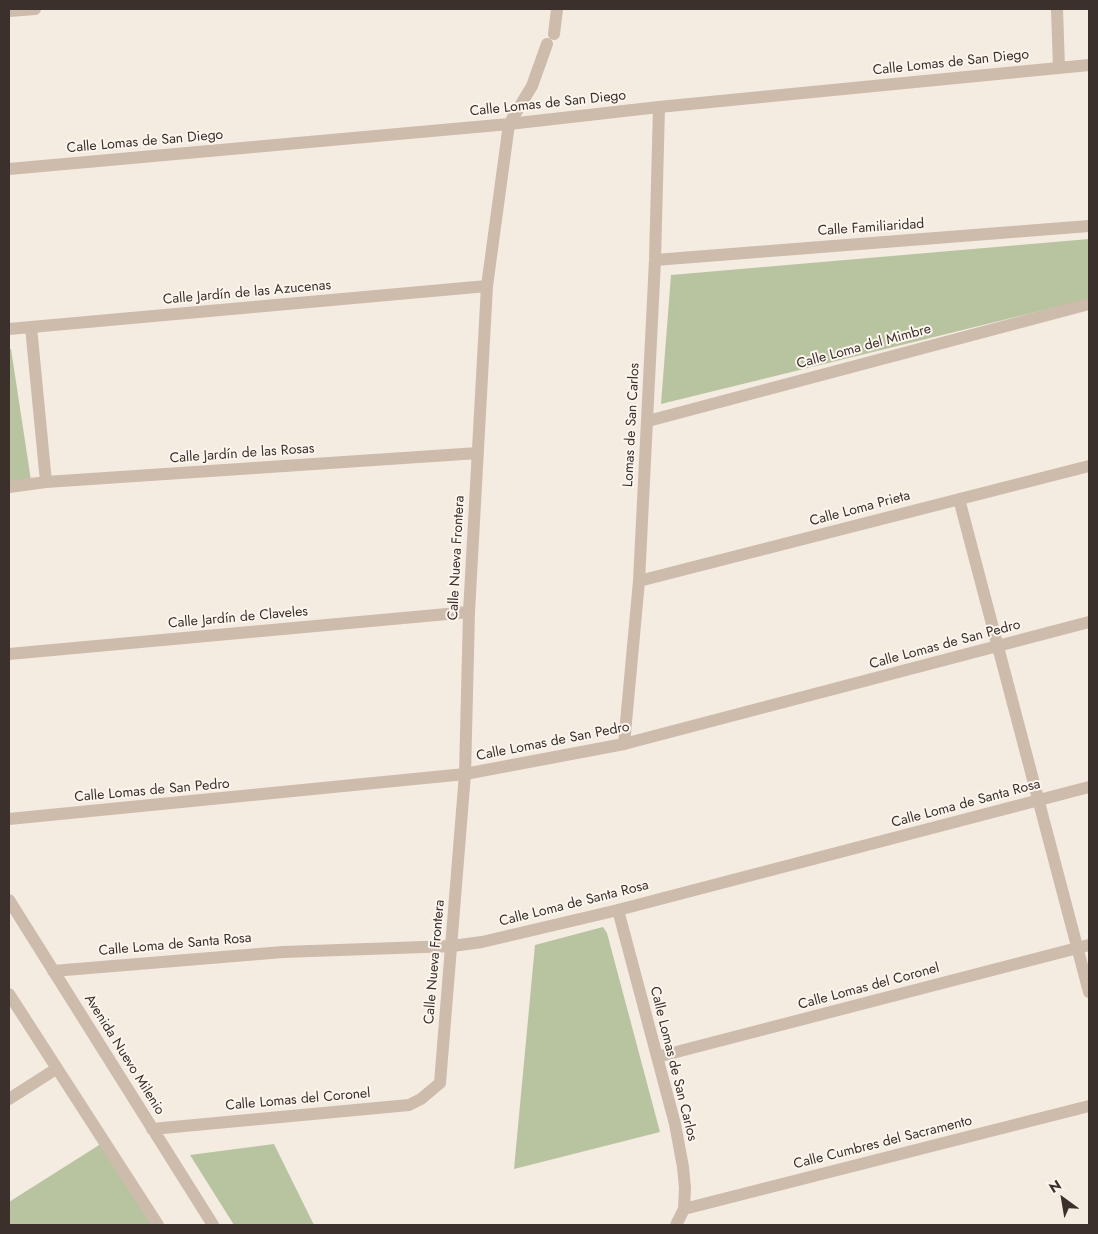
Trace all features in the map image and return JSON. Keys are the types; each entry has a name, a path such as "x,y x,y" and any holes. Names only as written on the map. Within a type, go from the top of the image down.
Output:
{"street":[{"path":"9,11 35,9"},
{"name":"Calle Nueva Frontera","path":"440,1082 465,774 469,612 487,286 509,124 532,86 550,39 557,9"},
{"path":"1057,9 1059,68"},
{"name":"Calle Lomas de San Diego","path":"9,169 509,124 659,107 1089,65"},
{"name":"Lomas de San Carlos","path":"624,744 639,581 648,421 659,107"},
{"name":"Calle Familiaridad","path":"655,260 1089,226"},
{"name":"Calle Jardín de las Azucenas","path":"9,329 487,286"},
{"name":"Calle Loma del Mimbre","path":"648,421 1089,304"},
{"path":"31,327 46,482"},
{"name":"Calle Jardín de las Rosas","path":"9,486 478,453"},
{"name":"Calle Loma Prieta","path":"639,581 1089,466"},
{"path":"958,499 1039,800 1083,946 1089,992"},
{"name":"Calle Jardín de Claveles","path":"9,654 469,612"},
{"name":"Calle Lomas de San Pedro","path":"9,819 465,774 624,744 1089,622"},
{"name":"Calle Loma de Santa Rosa","path":"53,971 283,952 452,946 482,942 618,910 1089,787"},
{"name":"Avenida Nuevo Milenio","path":"9,900 213,1225"},
{"name":"Calle Lomas de San Carlos","path":"618,910 675,1124 683,1167 684,1209 676,1225"},
{"name":"Calle Lomas del Coronel","path":"657,1058 1083,946"},
{"path":"9,994 158,1225"},
{"path":"9,1099 56,1069"},
{"name":"Calle Lomas del Coronel","path":"152,1129 409,1104 431,1092 440,1082"},
{"name":"Calle Cumbres del Sacramento","path":"684,1209 1089,1106"}],"green space":[{"path":"1089,239 1089,299 661,404 671,275"},
{"path":"9,349 11,349 32,487 9,489"},
{"path":"603,927 607,933 660,1132 514,1169 535,945"},
{"path":"107,1140 161,1225 9,1225 9,1202"},
{"path":"274,1144 314,1225 234,1225 190,1155"}]}
